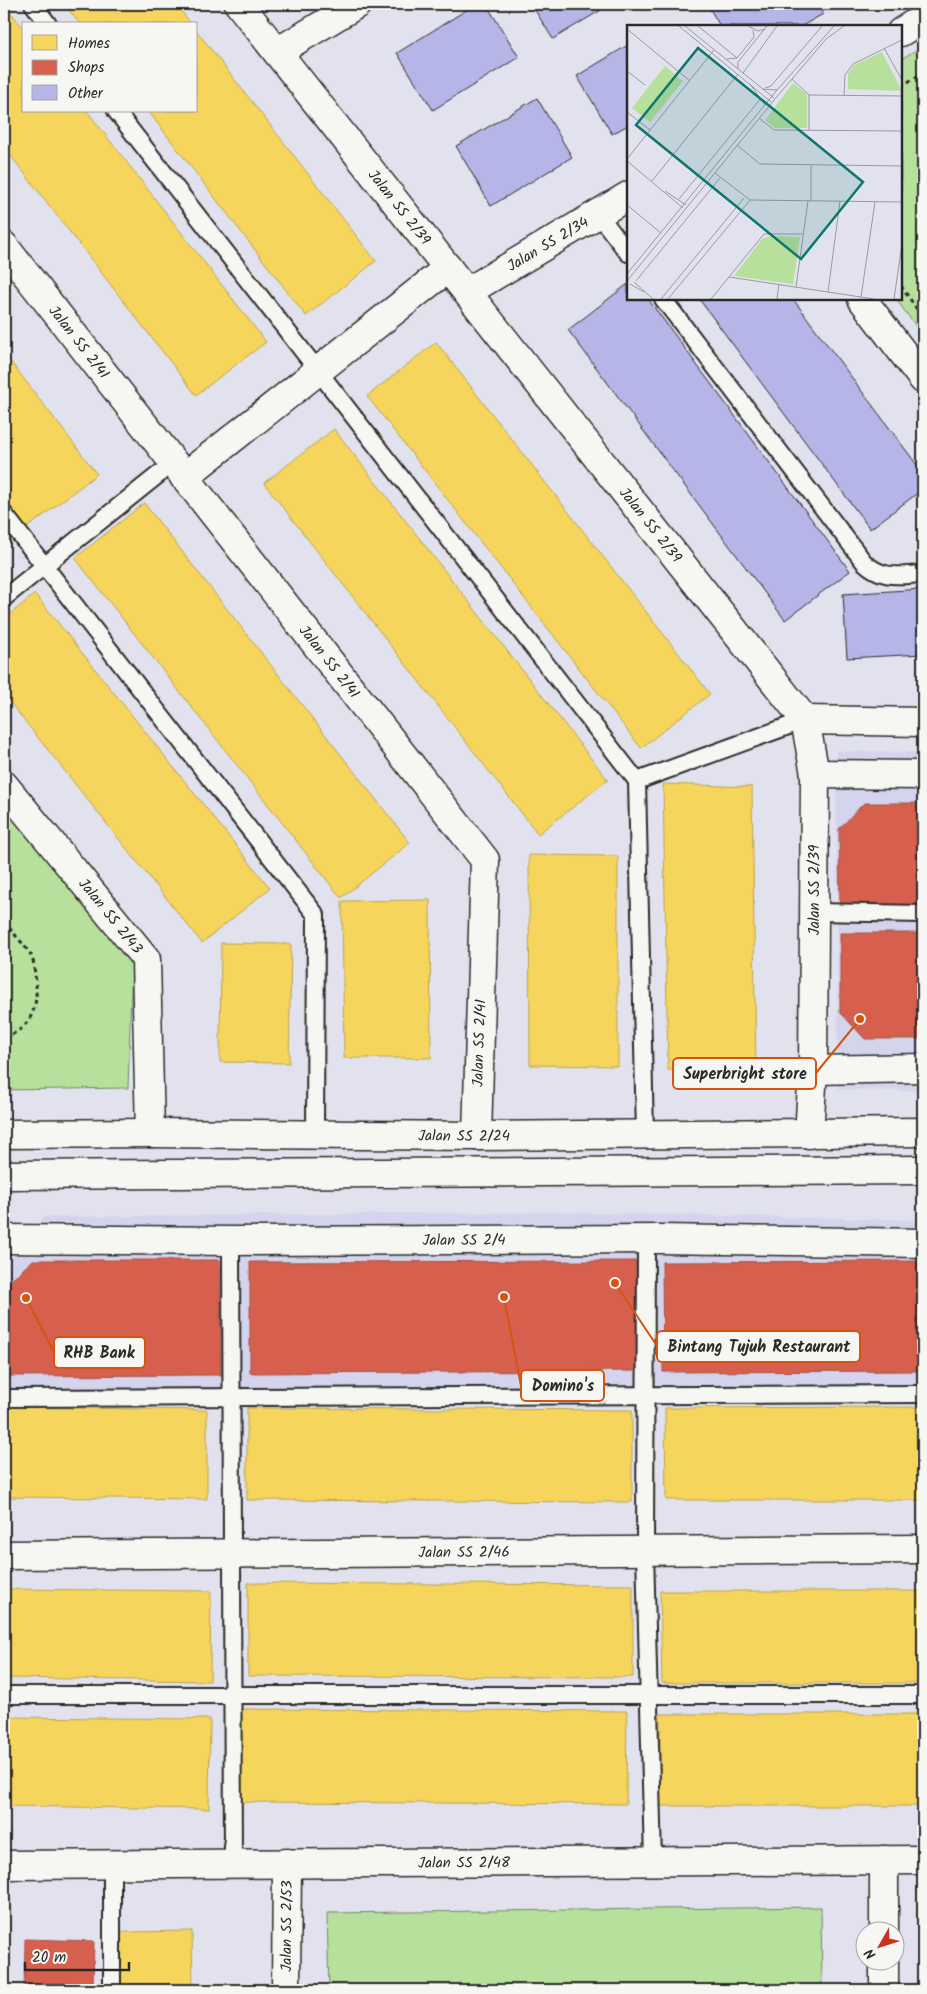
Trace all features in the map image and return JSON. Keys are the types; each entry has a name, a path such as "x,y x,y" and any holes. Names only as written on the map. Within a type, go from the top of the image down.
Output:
{"street":[{"name":"Jalan SS 2/39","path":"239,4 804,720 815,774 813,1070 809,1134"},
{"path":"277,52 357,4"},
{"path":"902,31 923,18"},
{"name":"Jalan SS 2/34","path":"467,292 627,197"},
{"name":"Jalan SS 2/41","path":"4,246 485,860 477,1136"},
{"path":"178,470 318,371 448,268"},
{"path":"863,300 923,379"},
{"path":"804,720 923,722"},
{"path":"815,774 923,775"},
{"name":"Jalan SS 2/43","path":"4,785 146,959 150,1133"},
{"path":"813,1070 923,1068"},
{"name":"Jalan SS 2/24","path":"4,1134 150,1133 477,1136 923,1132"},
{"path":"4,1196 12,1175 923,1170"},
{"name":"Jalan SS 2/4","path":"4,1239 231,1241 646,1239 923,1243"},
{"name":"Jalan SS 2/46","path":"4,1555 923,1548"},
{"path":"884,1860 884,1922"},
{"name":"Jalan SS 2/48","path":"4,1865 923,1860"},
{"name":"Jalan SS 2/53","path":"286,1990 288,1863"},
{"path":"884,1972 884,1990"}],"lane":[{"path":"33,4 46,22"},
{"path":"117,112 636,781 645,1134"},
{"path":"598,214 627,252"},
{"path":"664,300 864,562 874,571 886,575 923,574"},
{"path":"4,598 44,566 178,470"},
{"path":"4,514 316,914 315,1135"},
{"path":"636,781 804,720"},
{"path":"814,912 923,914"},
{"path":"646,1239 646,1551 653,1861"},
{"path":"231,1241 233,1864"},
{"path":"4,1398 923,1394"},
{"path":"4,1695 923,1695"},
{"path":"112,1864 112,1990"}],"path":[{"path":"902,85 923,73"},
{"path":"902,287 923,318"},
{"path":"4,922 32,957 37,989 35,1010 26,1025 4,1038"}],"shaded area":[{"path":"836,751 923,752 923,1091 838,1090"},
{"path":"552,1212 923,1220 923,1384 4,1389 4,1266 44,1217"}],"green space":[{"path":"923,46 923,336 897,300 902,300 902,58"},
{"path":"4,805 132,962 128,1088 4,1090"},
{"path":"821,1907 822,1990 329,1990 327,1913"}],"building: Homes":[{"path":"4,4 22,26 22,112 88,112 266,342 196,395 4,147"},
{"path":"64,4 176,4 190,22 78,22"},
{"path":"198,33 376,261 306,316 149,112 198,112"},
{"path":"436,342 710,694 641,748 367,396"},
{"path":"4,353 97,474 27,528 4,498"},
{"path":"334,429 608,780 538,834 264,483"},
{"path":"144,503 410,843 341,898 75,558"},
{"path":"35,594 270,888 202,943 4,695 4,619"},
{"path":"663,784 752,787 756,1072 668,1070"},
{"path":"529,855 618,856 618,1066 530,1065"},
{"path":"430,900 431,1058 344,1058 342,901"},
{"path":"221,943 291,944 289,1063 220,1062"},
{"path":"4,1407 207,1410 207,1499 4,1497"},
{"path":"923,1407 923,1500 666,1500 665,1408"},
{"path":"247,1408 632,1410 632,1502 247,1500"},
{"path":"248,1583 633,1585 633,1677 248,1676"},
{"path":"4,1589 211,1591 210,1681 4,1678"},
{"path":"660,1591 923,1591 923,1683 662,1683"},
{"path":"241,1709 627,1711 626,1804 241,1802"},
{"path":"660,1714 923,1714 923,1806 660,1806"},
{"path":"4,1717 210,1719 209,1809 4,1806"},
{"path":"192,1931 193,1990 121,1990 120,1932"}],"building: Shops":[{"path":"864,803 923,803 923,909 840,909 839,829"},
{"path":"840,933 923,933 923,1039 865,1039 840,1012"},
{"path":"33,1260 220,1260 221,1375 9,1376 9,1282"},
{"path":"638,1261 639,1371 250,1373 250,1262"},
{"path":"923,1261 923,1371 663,1372 662,1262"},
{"path":"25,1939 94,1941 93,1990 24,1990"}],"building: Other":[{"path":"476,4 486,4 519,57 433,110 397,53"},
{"path":"531,4 611,4 553,39"},
{"path":"707,4 817,4 823,14 804,25 719,25"},
{"path":"627,46 627,126 612,134 577,76"},
{"path":"537,98 572,157 491,206 456,146"},
{"path":"627,285 627,300 649,300 850,571 785,620 568,330"},
{"path":"700,300 794,300 923,473 923,489 870,529"},
{"path":"923,589 923,654 847,658 843,594"}],"place":[{"name":"Superbright store","path":"860,1019"},
{"name":"Bintang Tujuh Restaurant","path":"615,1283"},
{"name":"Domino's","path":"504,1297"},
{"name":"RHB Bank","path":"26,1298"}]}
